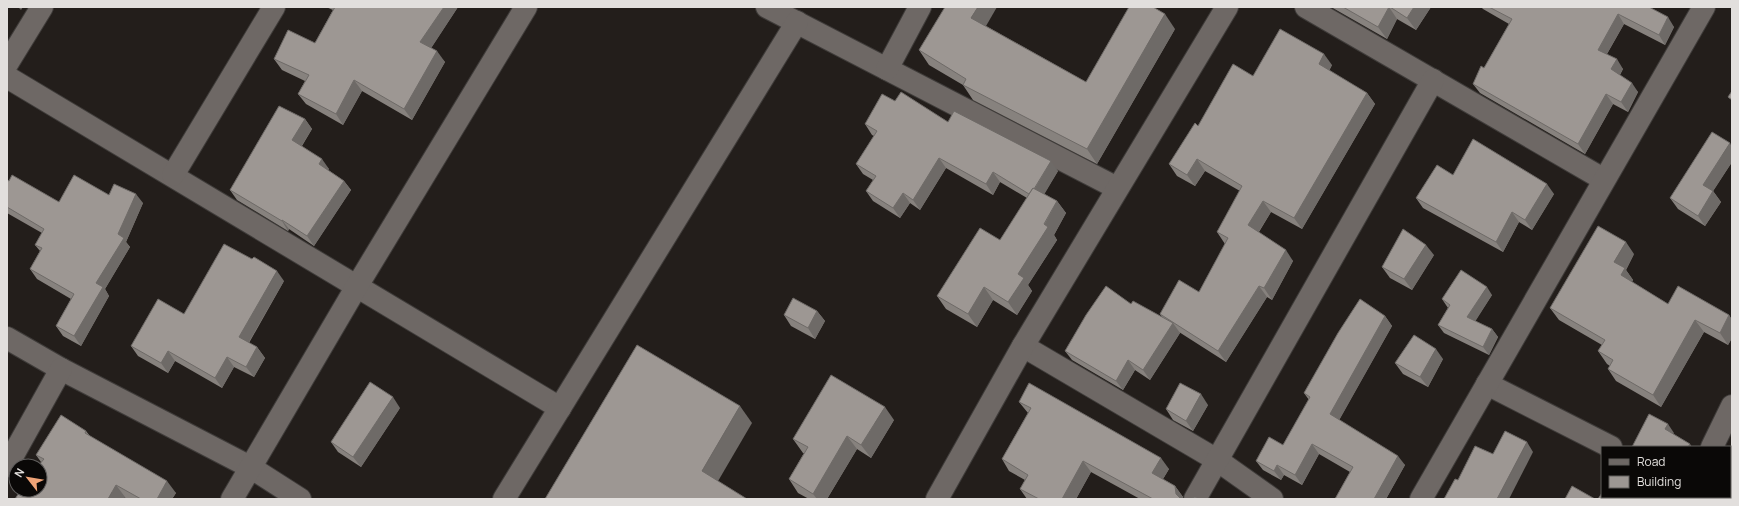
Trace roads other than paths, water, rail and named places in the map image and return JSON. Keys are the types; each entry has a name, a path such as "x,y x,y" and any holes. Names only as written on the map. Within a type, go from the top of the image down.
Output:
{"street":[{"path":"7,64 42,7"},
{"path":"172,176 274,7"},
{"path":"232,499 357,286 526,7"},
{"path":"767,7 1117,188"},
{"path":"887,69 920,7"},
{"path":"937,499 1024,346 1117,188 1227,7"},
{"path":"1306,7 1603,179"},
{"path":"1421,499 1603,179 1704,7"},
{"path":"504,499 797,22"},
{"path":"7,77 560,408"},
{"path":"1195,499 1433,80"},
{"path":"7,338 60,369 250,467 300,499"},
{"path":"1024,346 1217,460 1272,499"},
{"path":"7,466 60,369"},
{"path":"1487,384 1608,446"},
{"path":"1712,446 1732,406"}]}
